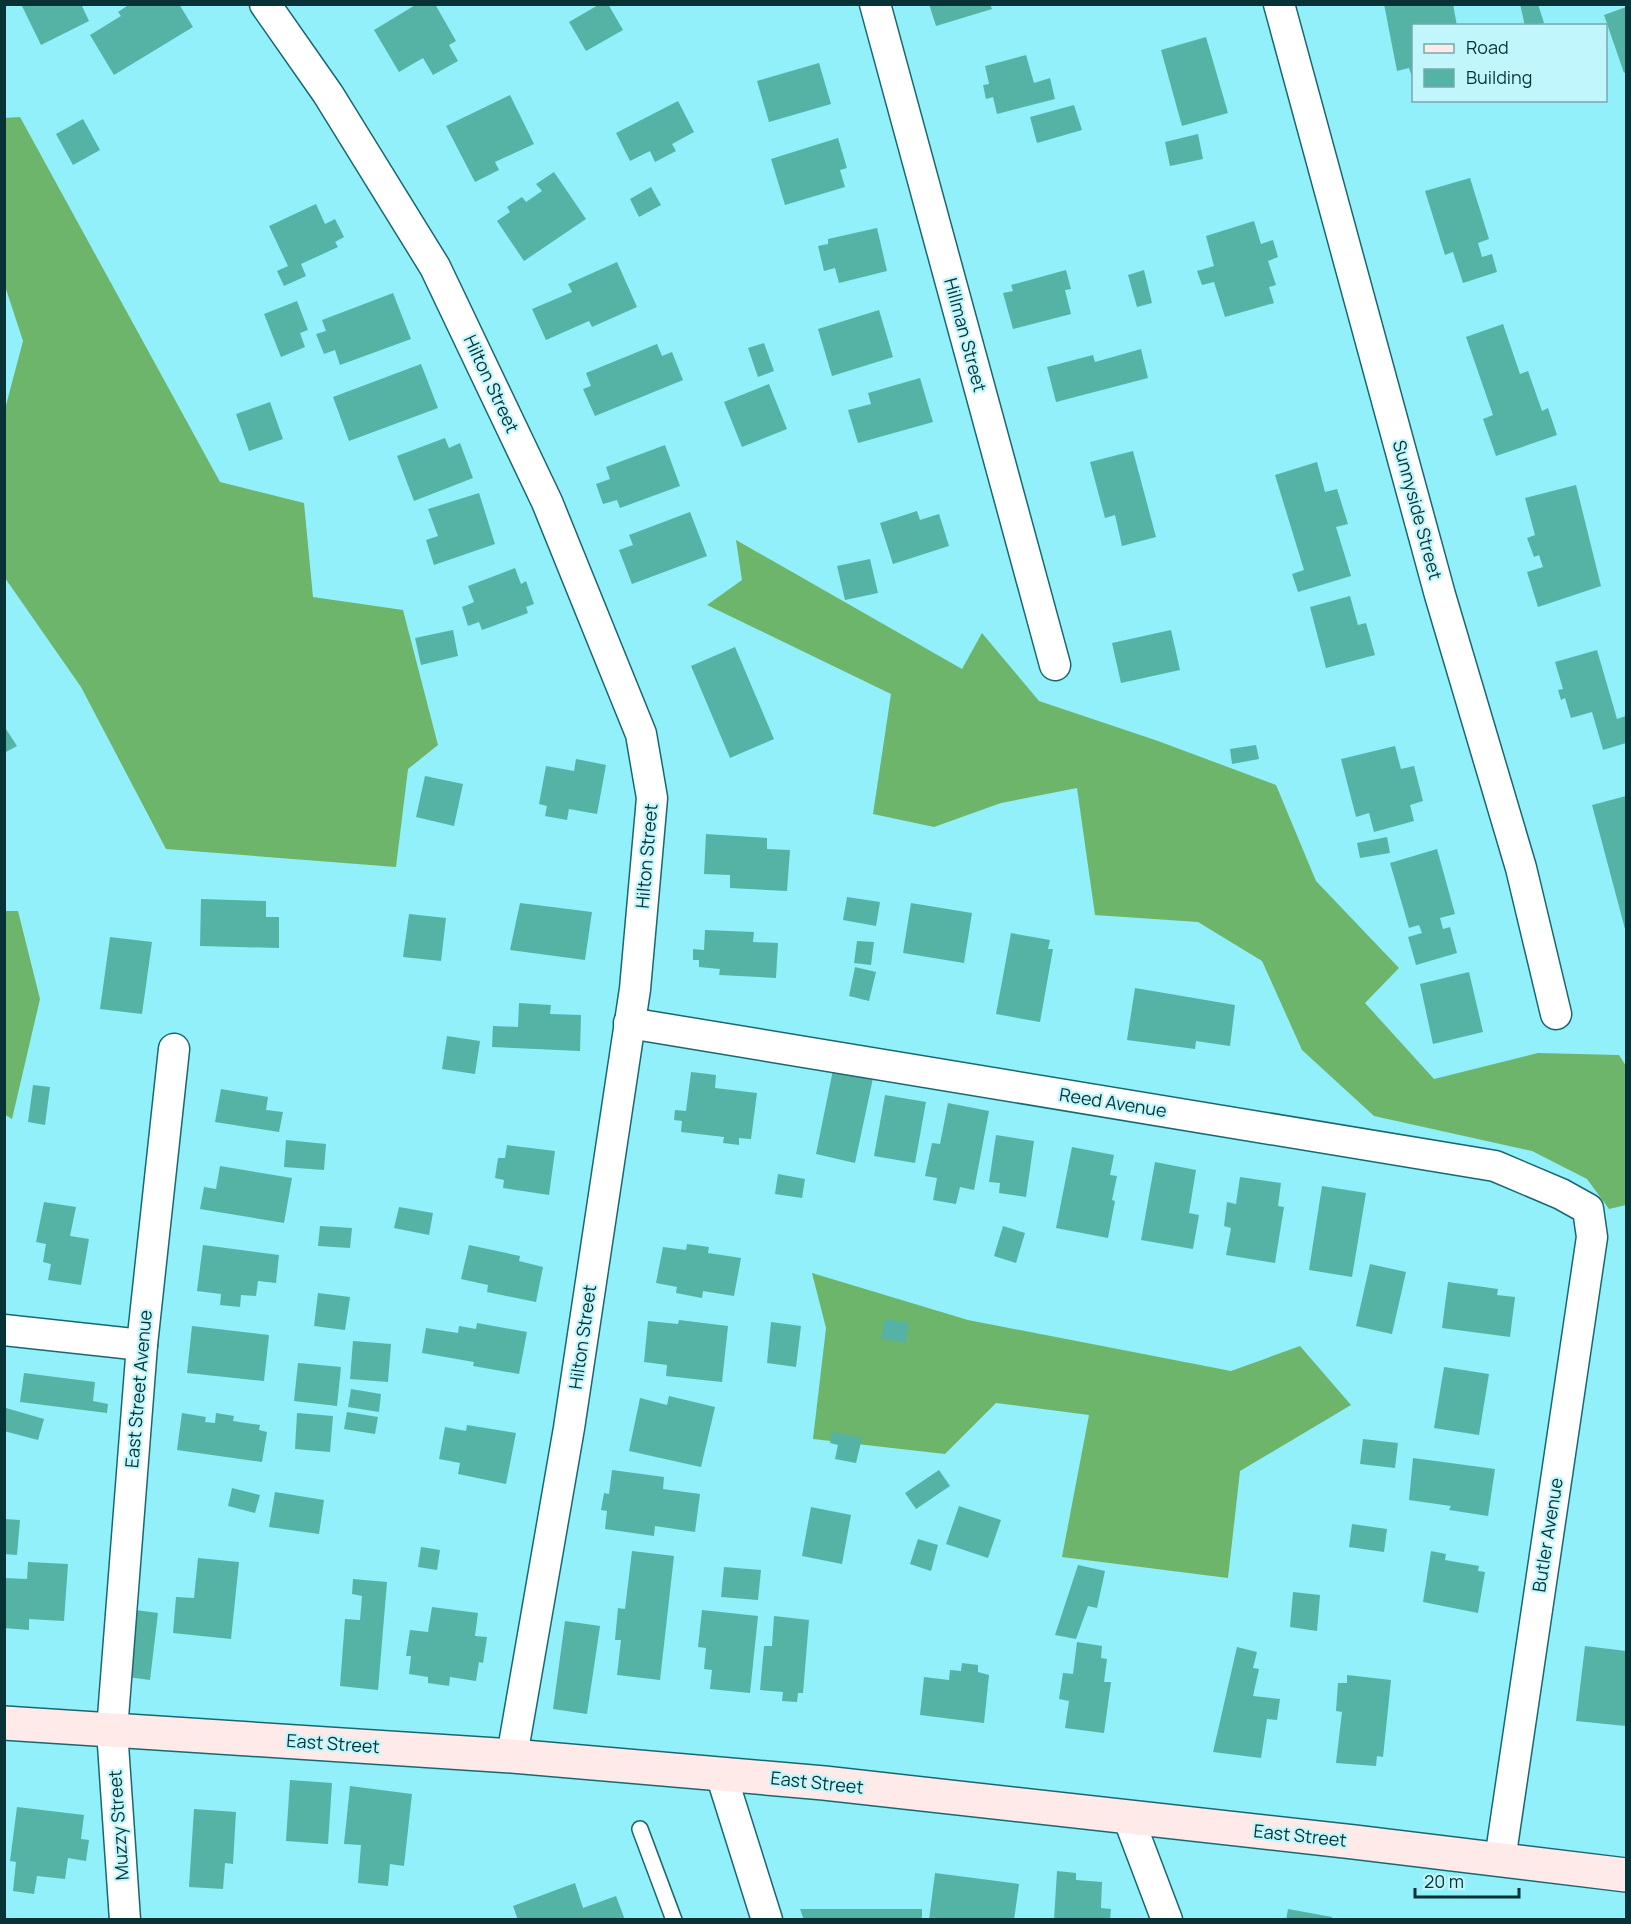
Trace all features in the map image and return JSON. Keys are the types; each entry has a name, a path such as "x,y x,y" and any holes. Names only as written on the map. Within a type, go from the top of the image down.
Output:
{"main road":[{"name":"East Street","path":"4,1723 512,1756 836,1784 1626,1875"}],"street":[{"name":"Hilton Street","path":"265,4 328,94 435,267 547,502 641,734 652,798 635,989 569,1428 512,1756"},
{"name":"Hillman Street","path":"875,4 1055,665"},
{"name":"Sunnyside Street","path":"1280,4 1437,583 1521,868 1556,1014"},
{"name":"Reed Avenue","path":"629,1023 1495,1166 1562,1194 1588,1209"},
{"name":"East Street Avenue","path":"112,1730 142,1345 174,1049"},
{"name":"Butler Avenue","path":"1500,1860 1592,1237 1588,1209"},
{"path":"4,1330 142,1345"},
{"name":"Muzzy Street","path":"112,1730 125,1920"},
{"path":"721,1774 767,1920"},
{"path":"1128,1817 1167,1920"}],"lane":[{"path":"640,1829 674,1920"}],"green space":[{"path":"20,117 220,482 304,503 313,597 403,610 438,745 408,769 396,867 166,849 81,687 5,578 5,409 23,341 5,286 4,118"},
{"path":"736,540 962,669 982,633 1039,701 1158,741 1276,785 1316,881 1399,968 1365,1003 1434,1079 1538,1053 1619,1055 1626,1066 1626,1205 1609,1209 1587,1179 1532,1151 1374,1116 1302,1050 1262,961 1198,922 1095,915 1077,788 1001,803 934,827 873,814 891,694 707,605 742,580"},
{"path":"5,911 18,911 40,999 12,1119 4,1114"},
{"path":"812,1273 968,1320 1231,1371 1300,1346 1351,1405 1240,1471 1228,1578 1062,1557 1089,1415 996,1403 945,1454 813,1439 826,1328"}],"building":[{"path":"21,4 81,4 89,21 41,45"},
{"path":"130,4 179,4 193,27 114,75 90,35 121,16 118,12"},
{"path":"417,4 435,4 456,41 449,45 458,61 433,75 423,58 399,72 374,30"},
{"path":"600,4 608,4 623,30 586,51 569,22"},
{"path":"929,4 990,4 992,9 936,26"},
{"path":"1384,4 1453,4 1457,24 1412,24 1412,77 1409,68 1397,71"},
{"path":"1520,4 1538,4 1544,23 1525,24"},
{"path":"1626,7 1626,72 1624,73 1604,15"},
{"path":"1206,37 1228,113 1182,126 1161,50"},
{"path":"1026,55 1034,83 1050,78 1055,99 997,114 993,97 986,99 983,85 989,84 985,66"},
{"path":"819,63 831,104 769,122 757,81"},
{"path":"510,95 534,144 495,162 499,170 475,182 446,126"},
{"path":"678,101 694,132 672,144 676,151 655,162 650,151 630,161 616,133"},
{"path":"1074,105 1082,130 1037,143 1030,117"},
{"path":"83,119 100,150 73,165 56,134"},
{"path":"1198,134 1203,159 1170,166 1165,142"},
{"path":"838,138 847,168 840,170 845,187 785,205 771,159"},
{"path":"554,172 586,219 524,261 497,221 510,212 507,207 522,197 526,202 542,191 536,184"},
{"path":"1470,178 1489,239 1478,243 1482,257 1492,254 1497,272 1463,283 1453,252 1445,255 1425,191"},
{"path":"651,187 661,205 639,217 630,199"},
{"path":"316,204 325,224 335,219 344,237 335,242 338,247 301,264 306,276 284,286 277,271 288,266 269,226"},
{"path":"1254,221 1261,244 1273,240 1278,257 1268,261 1276,285 1269,287 1274,303 1225,317 1214,282 1202,285 1197,271 1214,266 1206,236"},
{"path":"877,228 887,271 839,283 835,268 824,271 818,246 828,244 828,239"},
{"path":"617,262 637,307 592,327 589,321 546,340 532,309 572,292 568,284"},
{"path":"1066,270 1071,289 1065,290 1071,314 1013,329 1003,293 1013,291 1011,285"},
{"path":"1144,270 1152,303 1137,307 1128,275"},
{"path":"393,293 411,339 340,365 335,350 324,354 316,334 326,331 322,320"},
{"path":"297,301 308,330 300,333 305,347 281,357 264,314"},
{"path":"879,310 893,357 832,376 818,329"},
{"path":"1503,324 1520,374 1528,371 1542,411 1548,408 1557,435 1496,456 1483,419 1493,415 1466,337"},
{"path":"764,343 774,371 758,377 748,348"},
{"path":"657,344 662,356 672,352 683,380 595,416 583,389 591,386 586,373"},
{"path":"1141,349 1148,378 1056,402 1047,367 1093,355 1095,362"},
{"path":"421,364 438,408 349,441 333,397"},
{"path":"920,378 933,422 858,443 848,410 871,404 868,393"},
{"path":"769,384 787,429 742,447 724,402"},
{"path":"270,402 283,439 249,451 236,414"},
{"path":"445,438 449,448 460,443 473,478 414,501 397,456"},
{"path":"665,445 680,486 620,508 617,500 603,504 596,484 610,479 606,467"},
{"path":"1133,451 1156,537 1122,546 1115,515 1105,518 1090,462"},
{"path":"1317,462 1325,492 1337,489 1348,524 1336,527 1351,576 1298,592 1292,574 1304,570 1275,475"},
{"path":"1576,485 1601,586 1538,607 1527,572 1543,567 1539,555 1534,557 1527,538 1535,535 1525,498"},
{"path":"479,493 495,544 434,565 426,540 438,536 428,509"},
{"path":"917,511 920,520 939,514 949,546 893,564 880,523"},
{"path":"690,512 707,556 632,584 619,550 633,545 629,535"},
{"path":"870,559 878,593 845,600 837,566"},
{"path":"515,568 521,584 526,581 534,604 526,607 528,613 482,630 479,622 468,626 462,607 474,602 468,586"},
{"path":"1350,596 1358,625 1366,623 1375,655 1326,668 1310,607"},
{"path":"453,630 458,656 421,665 415,638"},
{"path":"1171,630 1180,670 1121,683 1112,643"},
{"path":"735,647 774,739 730,758 691,666"},
{"path":"1597,650 1617,719 1626,716 1626,743 1603,750 1592,712 1571,718 1565,698 1561,700 1558,690 1563,689 1555,662"},
{"path":"4,726 17,746 4,753"},
{"path":"1256,745 1259,759 1232,764 1230,749"},
{"path":"1395,746 1401,769 1414,766 1423,801 1410,805 1414,821 1374,832 1369,813 1356,817 1341,759"},
{"path":"576,759 606,765 597,814 569,809 567,820 545,816 547,806 539,804 546,766 574,771"},
{"path":"425,776 463,784 454,826 416,817"},
{"path":"1626,796 1626,928 1625,929 1592,805"},
{"path":"706,834 767,838 767,849 790,850 787,891 730,888 730,875 704,874"},
{"path":"1387,837 1390,853 1360,858 1357,843"},
{"path":"1437,849 1455,914 1440,918 1443,929 1450,927 1457,953 1416,965 1408,937 1422,933 1419,925 1409,928 1390,863"},
{"path":"847,897 880,902 876,926 843,920"},
{"path":"201,899 266,901 266,917 279,917 279,948 200,946"},
{"path":"520,903 592,912 585,960 510,950"},
{"path":"911,903 972,913 964,963 903,953"},
{"path":"409,914 446,918 441,961 403,957"},
{"path":"705,930 754,932 753,942 778,943 776,978 719,975 720,969 699,967 699,960 693,960 693,949 704,950"},
{"path":"1011,933 1050,940 1048,949 1053,949 1040,1022 996,1014"},
{"path":"110,937 152,942 142,1014 100,1009"},
{"path":"857,941 874,942 871,965 854,963"},
{"path":"855,967 876,972 869,1001 849,996"},
{"path":"1469,972 1483,1032 1433,1044 1420,984"},
{"path":"1135,988 1235,1005 1230,1046 1196,1041 1195,1049 1127,1040"},
{"path":"519,1003 551,1005 550,1014 581,1015 580,1051 492,1047 493,1026 518,1027"},
{"path":"447,1036 480,1041 475,1074 442,1069"},
{"path":"833,1070 873,1078 855,1163 816,1154"},
{"path":"691,1072 716,1075 715,1088 757,1093 751,1139 739,1138 739,1145 723,1143 724,1137 681,1132 682,1121 674,1120 675,1110 686,1111"},
{"path":"33,1085 50,1087 45,1125 28,1122"},
{"path":"221,1089 268,1097 266,1110 283,1112 279,1132 215,1122"},
{"path":"885,1095 926,1102 915,1163 874,1156"},
{"path":"948,1103 989,1111 974,1190 960,1187 956,1204 933,1200 937,1178 925,1176 932,1143 940,1144"},
{"path":"996,1135 1034,1141 1026,1197 999,1193 1000,1183 989,1182"},
{"path":"286,1140 326,1144 324,1170 284,1167"},
{"path":"507,1145 555,1151 549,1195 503,1188 504,1180 495,1178 498,1158 505,1158"},
{"path":"1072,1147 1114,1155 1110,1175 1117,1176 1108,1238 1056,1228"},
{"path":"1155,1162 1196,1170 1189,1213 1199,1215 1193,1249 1141,1240"},
{"path":"220,1166 292,1178 284,1223 200,1209 204,1187 216,1189"},
{"path":"778,1174 805,1179 802,1198 775,1194"},
{"path":"1240,1177 1281,1183 1278,1206 1284,1207 1275,1263 1226,1255 1231,1228 1224,1226 1227,1202 1236,1204"},
{"path":"1322,1186 1366,1193 1352,1277 1309,1270"},
{"path":"44,1202 76,1207 70,1236 89,1239 81,1285 48,1280 51,1264 43,1262 46,1244 36,1242"},
{"path":"399,1207 433,1213 429,1235 394,1228"},
{"path":"320,1226 352,1228 350,1248 318,1246"},
{"path":"1003,1226 1025,1233 1016,1263 994,1256"},
{"path":"687,1244 709,1247 708,1253 741,1258 734,1296 703,1291 702,1298 676,1293 677,1287 656,1283 663,1247 686,1250"},
{"path":"203,1245 279,1255 276,1283 258,1281 256,1296 241,1295 240,1307 220,1305 221,1294 197,1291"},
{"path":"469,1245 520,1256 519,1261 543,1267 536,1302 487,1292 488,1285 461,1279"},
{"path":"1370,1264 1406,1272 1392,1334 1356,1326"},
{"path":"1448,1282 1498,1289 1497,1295 1515,1297 1510,1337 1442,1328"},
{"path":"318,1293 350,1297 345,1330 314,1326"},
{"path":"885,1319 909,1323 905,1343 881,1338"},
{"path":"679,1320 728,1326 722,1382 666,1376 667,1365 644,1362 648,1321 678,1324"},
{"path":"771,1322 801,1326 796,1367 767,1363"},
{"path":"477,1323 527,1332 519,1374 473,1366 474,1362 422,1353 426,1328 458,1333 459,1326 476,1329"},
{"path":"192,1326 269,1335 264,1381 187,1373"},
{"path":"353,1341 391,1344 388,1382 350,1379"},
{"path":"298,1363 341,1367 337,1406 294,1401"},
{"path":"1444,1367 1489,1374 1479,1435 1434,1428"},
{"path":"24,1373 95,1382 93,1401 108,1404 107,1413 20,1402"},
{"path":"351,1389 381,1394 379,1412 348,1407"},
{"path":"669,1396 715,1407 701,1467 629,1451 640,1398 667,1405"},
{"path":"6,1408 44,1419 38,1440 4,1431"},
{"path":"347,1412 378,1417 375,1434 344,1429"},
{"path":"182,1413 206,1417 205,1422 215,1423 216,1413 234,1416 233,1421 260,1425 259,1430 267,1432 262,1462 177,1450"},
{"path":"297,1413 333,1416 330,1452 295,1449"},
{"path":"467,1425 516,1433 506,1484 458,1474 460,1463 439,1459 445,1427 466,1431"},
{"path":"832,1432 862,1438 856,1463 835,1459 838,1445 830,1443"},
{"path":"1363,1439 1398,1443 1395,1468 1360,1464"},
{"path":"1413,1458 1495,1469 1488,1516 1449,1510 1451,1506 1409,1500"},
{"path":"612,1470 664,1477 663,1489 700,1494 695,1532 655,1526 654,1536 605,1529 607,1511 601,1510 604,1493 609,1494"},
{"path":"939,1470 950,1486 916,1509 905,1493"},
{"path":"232,1488 260,1495 255,1513 228,1506"},
{"path":"275,1492 324,1500 319,1534 269,1527"},
{"path":"959,1506 1001,1520 988,1558 946,1544"},
{"path":"811,1507 851,1515 842,1564 802,1556"},
{"path":"4,1519 20,1520 17,1555 4,1554"},
{"path":"1352,1524 1387,1529 1384,1552 1349,1547"},
{"path":"918,1539 938,1545 931,1571 910,1564"},
{"path":"421,1547 440,1550 437,1570 418,1567"},
{"path":"632,1551 674,1556 660,1680 617,1675 621,1640 615,1640 618,1608 625,1609"},
{"path":"1431,1551 1446,1554 1445,1560 1479,1566 1478,1571 1485,1572 1478,1613 1423,1602"},
{"path":"198,1558 239,1562 231,1639 173,1633 176,1597 194,1598"},
{"path":"28,1562 68,1564 64,1621 29,1619 29,1630 4,1628 4,1578 27,1579"},
{"path":"1078,1565 1105,1571 1097,1608 1088,1606 1076,1639 1055,1635"},
{"path":"724,1567 761,1570 758,1600 721,1597"},
{"path":"353,1579 387,1582 378,1690 340,1686 345,1619 360,1620 362,1596 352,1594"},
{"path":"1293,1592 1320,1595 1317,1631 1290,1627"},
{"path":"432,1607 478,1613 475,1636 487,1637 483,1663 479,1662 476,1681 450,1677 449,1686 428,1683 428,1677 409,1674 411,1656 406,1656 410,1630 428,1632"},
{"path":"128,1609 158,1613 150,1680 120,1676"},
{"path":"702,1610 758,1616 750,1693 710,1689 712,1670 704,1669 706,1648 698,1647"},
{"path":"774,1616 809,1620 803,1693 798,1693 797,1702 782,1701 783,1692 760,1690 764,1646 772,1646"},
{"path":"565,1621 600,1626 587,1714 553,1709"},
{"path":"1077,1642 1102,1646 1101,1658 1107,1659 1104,1682 1111,1682 1104,1733 1065,1728 1069,1701 1059,1699 1063,1673 1073,1674"},
{"path":"1585,1646 1626,1651 1626,1726 1576,1721"},
{"path":"1237,1647 1257,1652 1253,1668 1259,1669 1253,1696 1280,1699 1277,1720 1267,1719 1261,1758 1213,1752"},
{"path":"962,1663 978,1665 978,1672 989,1675 984,1723 920,1715 924,1677 949,1680 950,1670 961,1671"},
{"path":"1347,1675 1391,1680 1383,1757 1377,1756 1376,1766 1336,1763 1342,1712 1336,1711 1338,1683 1347,1683"},
{"path":"290,1780 332,1783 328,1844 286,1841"},
{"path":"350,1786 412,1794 404,1866 390,1864 388,1886 358,1883 361,1845 344,1844"},
{"path":"17,1807 84,1815 81,1839 89,1840 86,1861 68,1858 65,1879 37,1876 34,1894 13,1891 16,1862 10,1861"},
{"path":"194,1809 236,1812 233,1864 225,1863 223,1889 189,1887"},
{"path":"1057,1871 1076,1873 1076,1880 1102,1882 1101,1908 1111,1909 1110,1920 1054,1920"},
{"path":"935,1873 1019,1884 1014,1920 929,1920"},
{"path":"575,1883 583,1908 616,1896 625,1920 518,1920 513,1906"},
{"path":"800,1909 922,1909 922,1920 804,1920"},
{"path":"1288,1909 1332,1917 1332,1920 1286,1920"}]}
